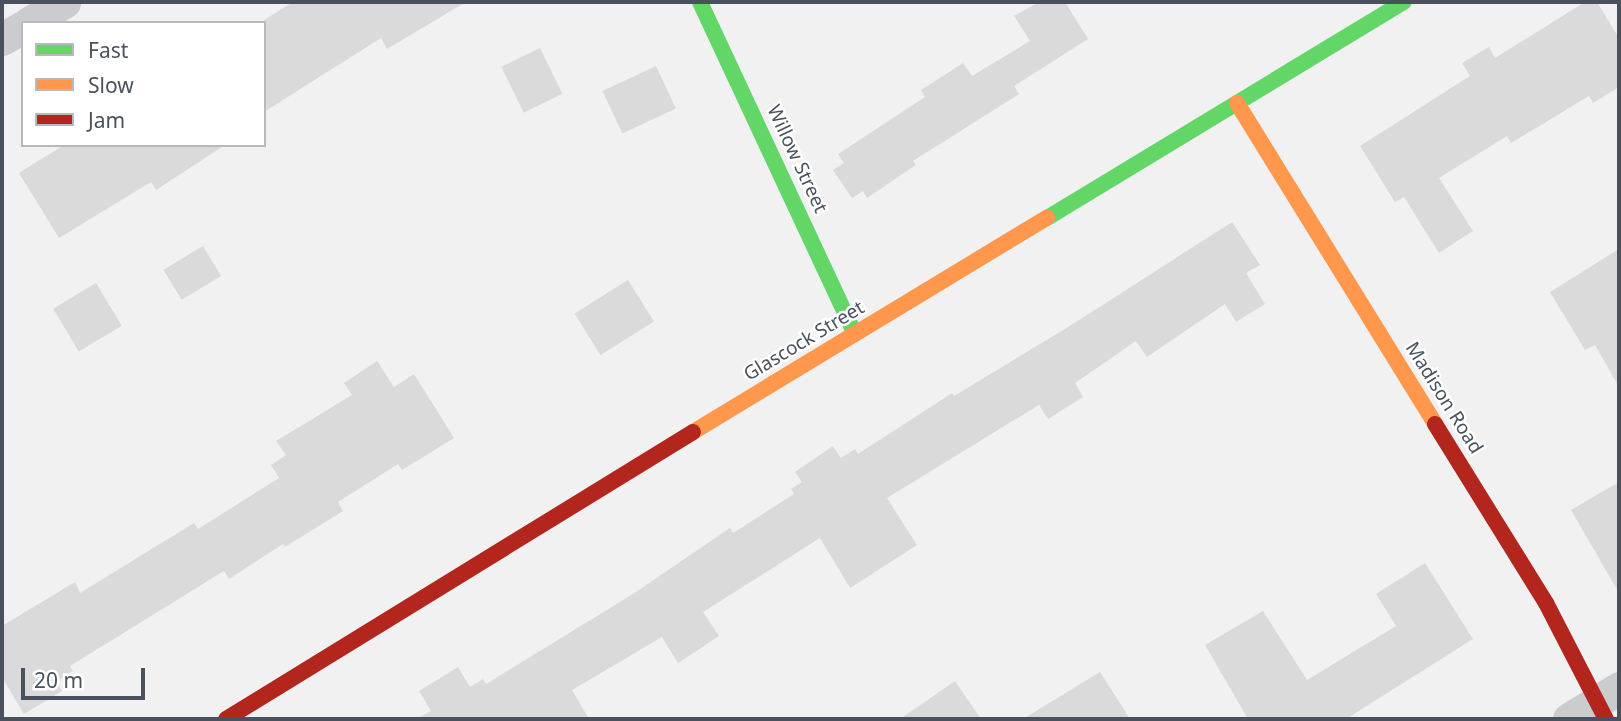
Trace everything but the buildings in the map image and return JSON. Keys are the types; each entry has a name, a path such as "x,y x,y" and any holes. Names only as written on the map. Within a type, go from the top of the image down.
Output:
{"street":[{"path":"32,21 64,2"},
{"name":"Willow Street","path":"700,2 855,334"},
{"name":"Glascock Street","path":"226,719 1404,2"},
{"path":"2,39 21,27"},
{"name":"Madison Road","path":"1237,103 1608,703"},
{"path":"1569,719 1608,703"}],"traffic: fast":[{"path":"700,2 855,334"},
{"path":"1047,218 1404,2"}],"traffic: slow":[{"path":"1237,103 1435,424"},
{"path":"693,432 1047,218"}],"traffic: jam":[{"path":"1435,424 1546,603 1606,719"},
{"path":"226,719 693,432"}]}
